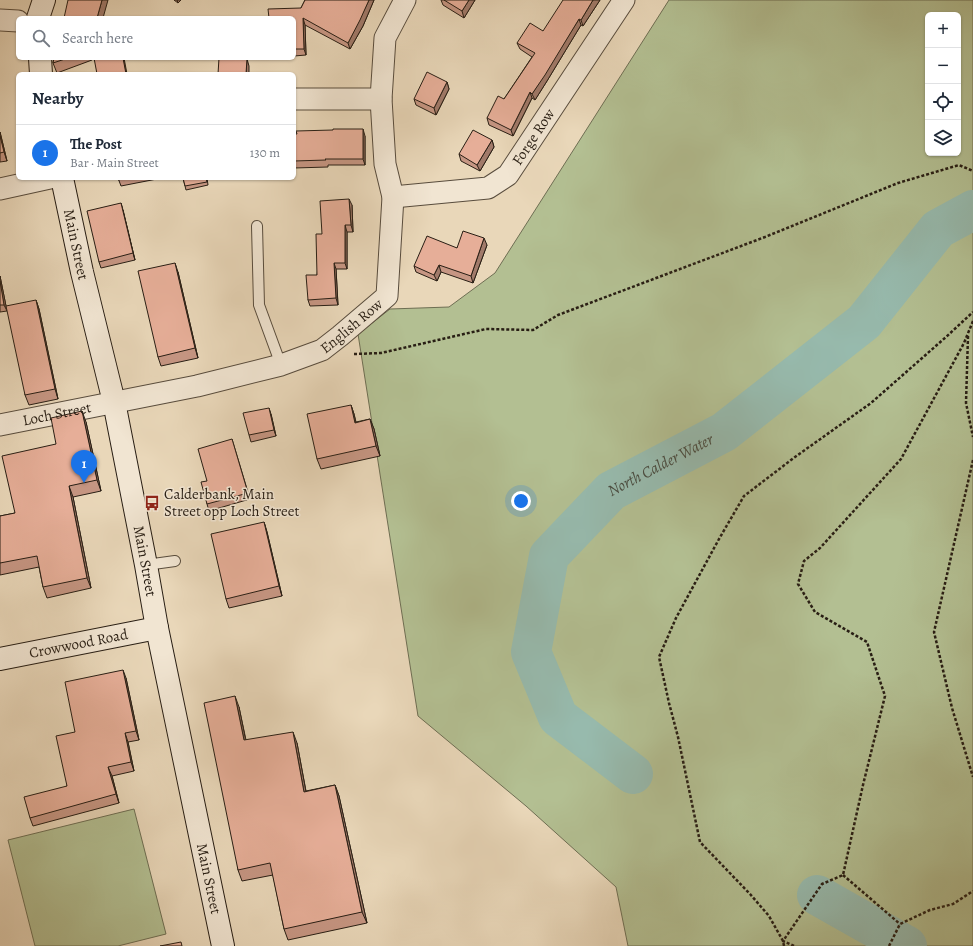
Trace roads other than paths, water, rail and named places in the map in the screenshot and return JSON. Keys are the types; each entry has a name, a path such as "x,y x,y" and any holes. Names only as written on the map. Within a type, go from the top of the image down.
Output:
{"main road":[{"path":"39,16 44,0"},
{"path":"40,60 41,72"},
{"name":"Main Street","path":"62,180 82,272 114,402 157,628 223,946"},
{"name":"Crowwood Road","path":"0,659 157,628"}],"street":[{"name":"English Row","path":"114,402 197,386 281,365 322,350 387,296 393,197 385,164 381,99 385,38 405,0"},
{"name":"Forge Row","path":"393,197 488,188 508,176 624,0"},
{"path":"0,20 16,20"},
{"path":"296,99 381,99"},
{"path":"0,190 42,180"},
{"name":"Loch Street","path":"0,425 114,402"}],"lane":[{"path":"257,226 260,305 281,365"},
{"path":"146,565 175,561"}],"waterway":[{"name":"North Calder Water","path":"633,774 558,717 531,652 549,556 611,491 724,432 864,322 938,229 973,210"},
{"name":"North Calder Water","path":"817,895 907,946"}],"place":[{"name":"The Post","path":"84,483"},
{"name":"Calderbank, Main Street opp Loch Street","path":"152,503"}]}
